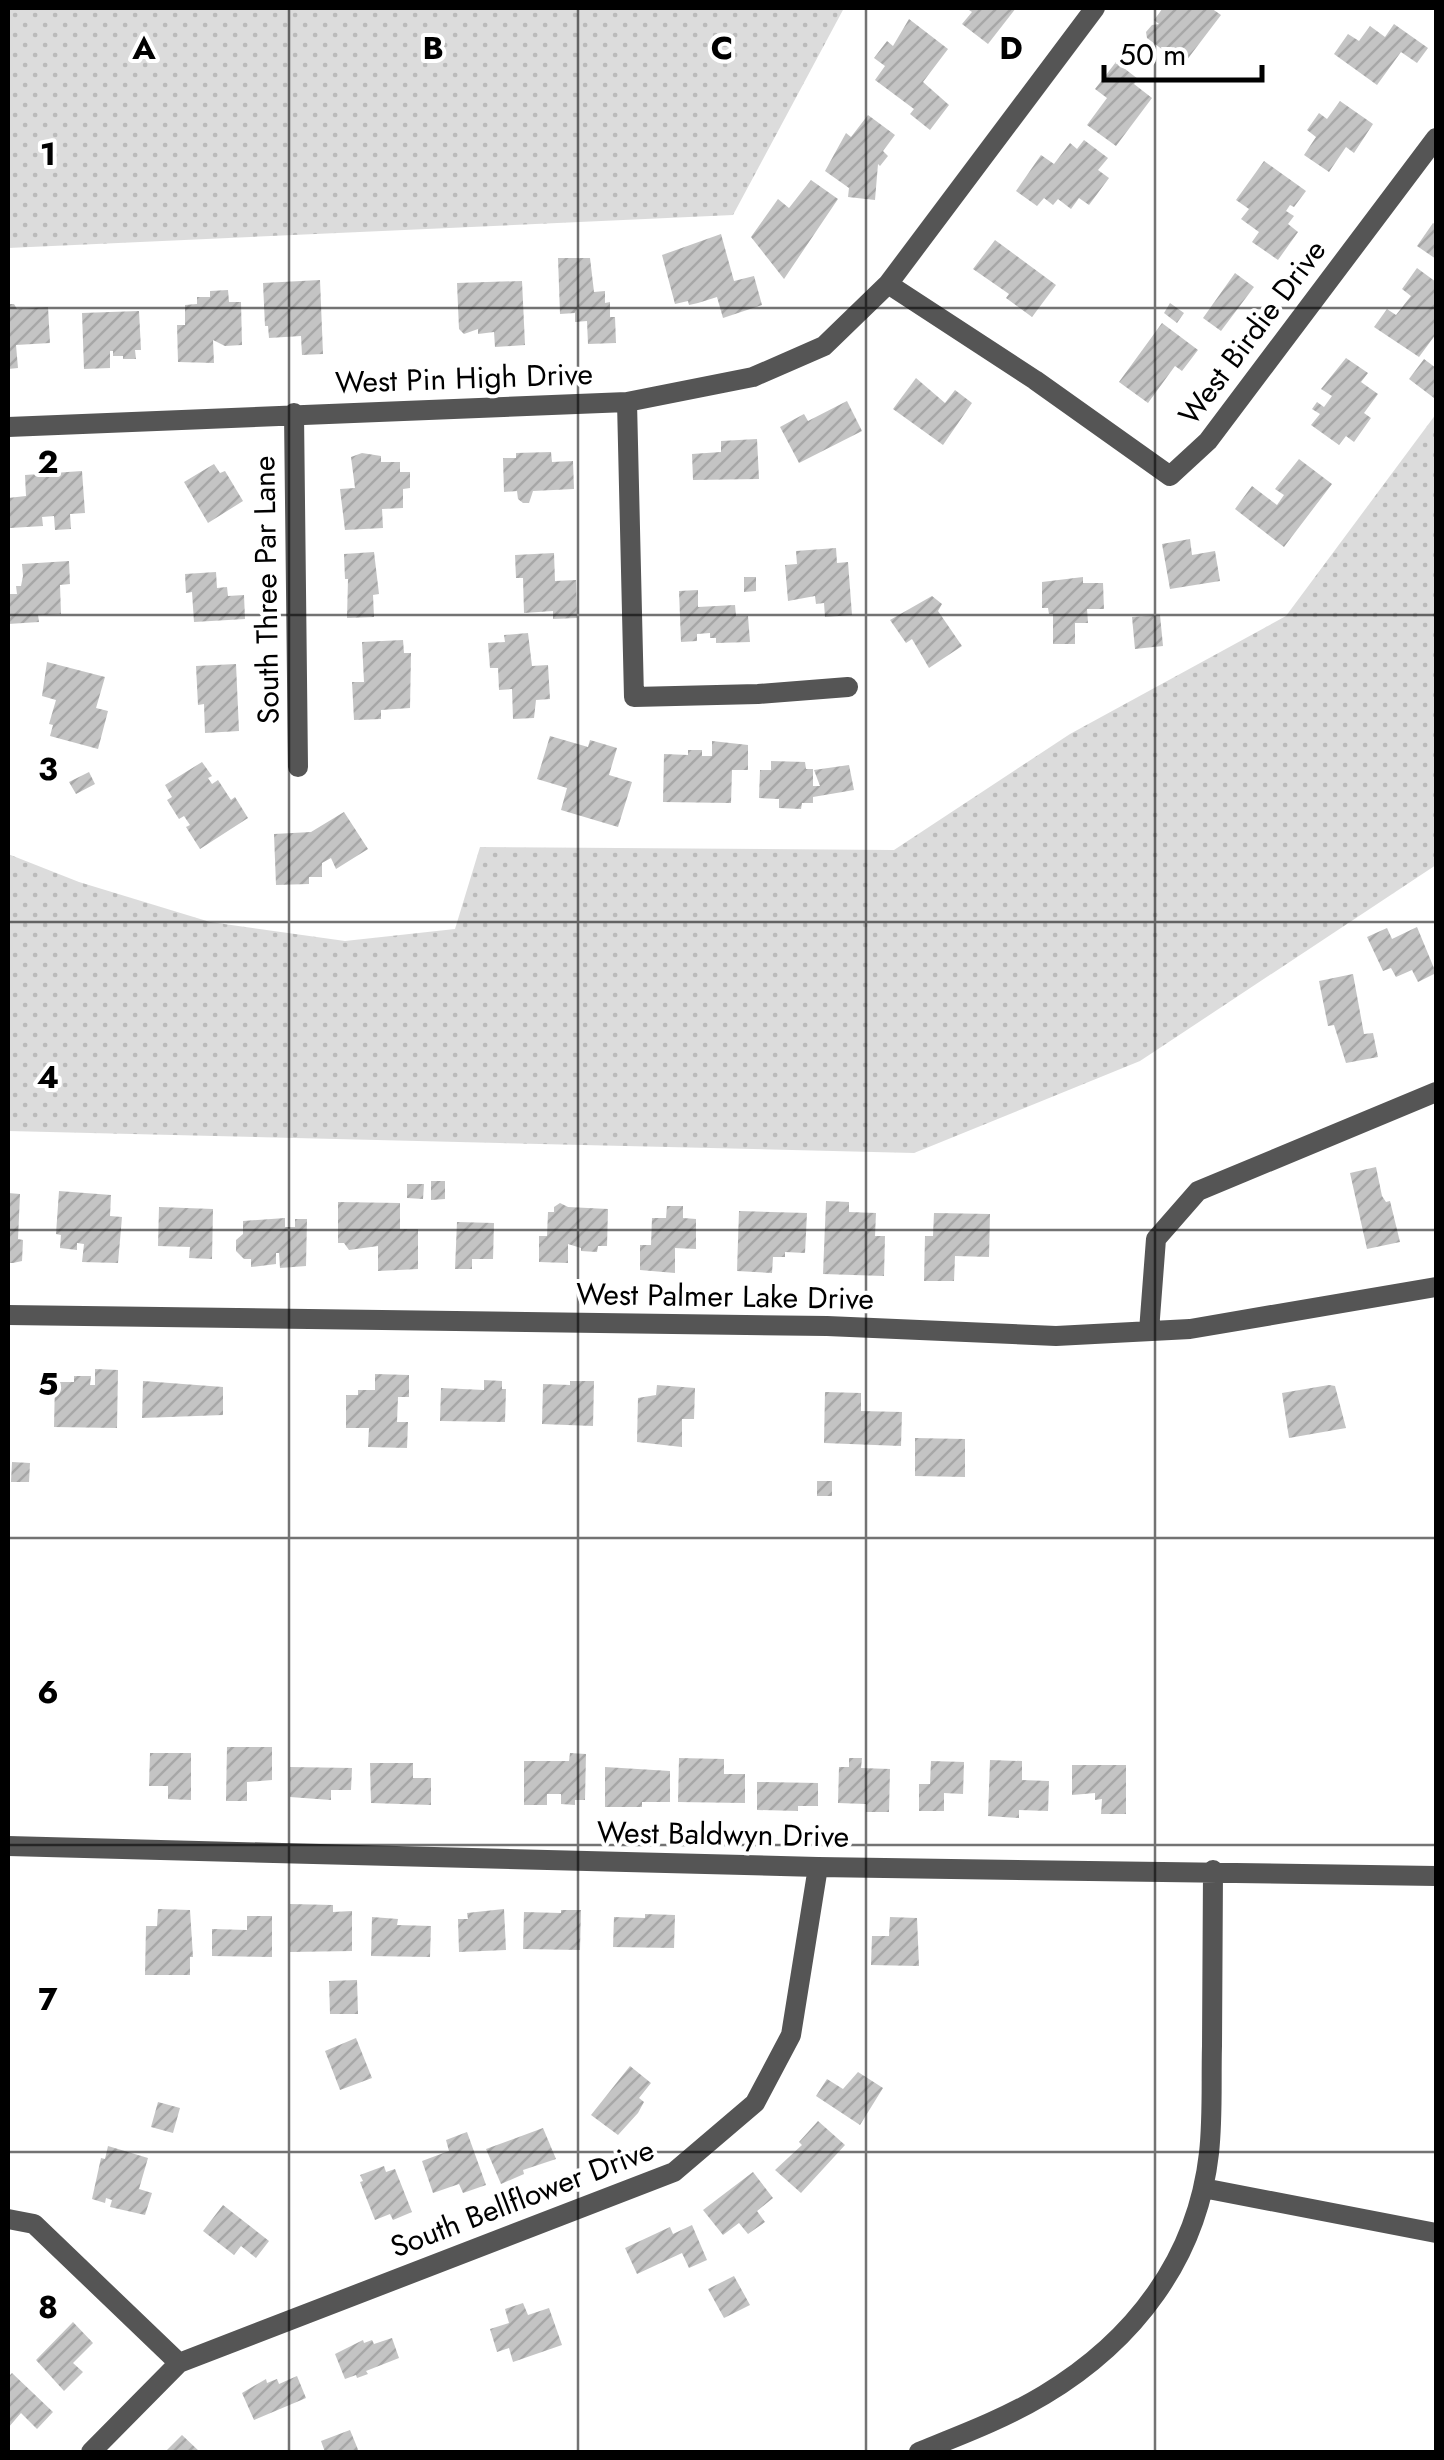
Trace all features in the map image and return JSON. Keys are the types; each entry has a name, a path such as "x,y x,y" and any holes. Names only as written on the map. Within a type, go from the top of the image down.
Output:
{"street":[{"name":"West Pin High Drive","path":"8,427 627,402 754,377 824,346 888,284 1095,8"},
{"name":"West Birdie Drive","path":"888,284 1035,380 1170,476 1208,441 1436,138"},
{"path":"627,402 634,697 848,687"},
{"name":"South Three Par Lane","path":"294,413 298,767"},
{"path":"1149,1331 1156,1239 1198,1191 1436,1092"},
{"name":"West Palmer Lake Drive","path":"8,1315 827,1326 1056,1336 1256,1320 1436,1287"},
{"name":"West Baldwyn Drive","path":"8,1846 1436,1876"},
{"name":"South Bellflower Drive","path":"91,2452 179,2363 674,2172 755,2103 791,2035 818,1866"},
{"path":"919,2452 996,2421 1086,2368 1125,2334 1154,2300 1178,2262 1203,2188 1211,2119 1213,1870"},
{"path":"1203,2188 1436,2233"},
{"path":"8,2219 34,2224 179,2363"}],"shaded area":[{"path":"8,8 844,8 733,215 8,248"},
{"path":"1436,414 1436,865 1140,1061 914,1153 8,1131 8,854 79,882 210,922 345,941 455,929 480,847 894,850 1070,734 1286,616"}],"building":[{"path":"966,8 1016,8 988,44 962,24 972,12"},
{"path":"1163,8 1211,8 1221,15 1183,65 1147,38 1146,32 1152,25 1159,24 1154,20"},
{"path":"909,19 948,49 923,82 949,105 930,130 910,114 914,109 875,80 885,66 874,58 887,41 893,46"},
{"path":"1394,24 1428,48 1417,63 1401,52 1377,85 1334,54 1348,34 1359,41 1370,26 1385,37"},
{"path":"1116,62 1138,79 1134,84 1152,98 1116,146 1087,125 1107,98 1095,89"},
{"path":"1340,101 1373,124 1354,153 1346,147 1329,172 1304,155 1316,137 1307,130 1319,113 1327,119"},
{"path":"868,115 895,135 883,151 888,156 878,164 875,200 848,197 849,188 825,171 846,133 851,137"},
{"path":"1084,140 1108,158 1098,170 1109,178 1089,205 1079,198 1071,209 1058,199 1053,205 1044,198 1037,206 1016,191 1041,155 1054,164 1070,143 1077,149"},
{"path":"1264,161 1306,191 1286,211 1294,216 1288,224 1298,232 1278,260 1252,242 1259,232 1241,219 1249,209 1236,200"},
{"path":"811,180 838,199 784,279 751,237 778,199 789,208"},
{"path":"1433,223 1436,225 1436,259 1417,246"},
{"path":"721,234 734,281 754,276 762,305 723,318 717,297 689,305 688,301 675,304 662,255"},
{"path":"995,240 1056,285 1032,317 1006,298 1009,294 973,269"},
{"path":"558,258 590,258 594,292 605,291 610,317 615,317 616,343 588,344 587,321 575,322 575,313 560,314"},
{"path":"1417,268 1436,282 1436,334 1419,357 1374,327 1387,309 1396,315 1411,296 1402,289"},
{"path":"1235,273 1254,287 1221,331 1203,318"},
{"path":"320,280 323,354 302,355 301,336 269,338 263,283"},
{"path":"522,281 525,345 495,347 494,332 478,334 478,329 464,334 459,329 457,283"},
{"path":"228,290 229,302 241,302 242,345 225,346 213,340 214,363 178,362 177,325 185,325 185,305 197,304 197,297 210,297 210,291"},
{"path":"1170,303 1184,313 1177,323 1164,313"},
{"path":"8,304 17,309 48,307 50,343 16,345 18,368 8,369"},
{"path":"139,311 141,350 135,350 136,359 113,356 110,351 110,368 84,369 82,313"},
{"path":"1162,323 1198,350 1182,371 1175,366 1148,403 1119,382"},
{"path":"1346,358 1368,373 1361,382 1378,394 1364,413 1371,418 1354,442 1346,436 1339,445 1311,425 1320,414 1312,409 1317,402 1324,407 1332,396 1321,389"},
{"path":"1424,359 1436,368 1434,398 1409,379"},
{"path":"916,378 945,403 955,390 972,403 943,445 893,409"},
{"path":"847,401 862,431 799,463 780,427 804,414 808,421"},
{"path":"757,439 759,479 693,480 692,454 721,452 721,441"},
{"path":"551,452 552,462 573,461 574,489 533,491 529,503 518,499 517,491 504,492 503,458 516,458 516,453"},
{"path":"362,453 381,456 381,462 400,462 400,472 410,472 410,488 403,489 403,508 382,509 383,528 345,530 340,489 355,488 351,457"},
{"path":"1299,459 1332,484 1284,547 1235,509 1252,486 1277,505 1284,495 1275,489"},
{"path":"214,464 220,473 225,471 243,501 208,523 184,482"},
{"path":"82,471 85,513 70,514 71,529 55,530 54,516 42,517 43,526 10,528 8,498 26,496 25,475"},
{"path":"1190,539 1192,555 1215,551 1220,581 1170,589 1162,544"},
{"path":"836,548 837,563 848,562 852,615 825,617 824,603 816,604 815,596 788,601 785,565 797,564 796,551"},
{"path":"374,552 379,594 373,595 374,617 347,618 344,554"},
{"path":"554,553 555,581 576,580 577,618 553,619 553,611 524,613 523,578 516,578 515,555"},
{"path":"69,561 70,584 60,585 61,614 38,615 39,622 8,624 8,594 17,594 16,586 21,586 22,564"},
{"path":"216,572 217,588 227,587 228,596 244,595 245,619 194,622 192,592 186,593 185,574"},
{"path":"744,577 756,577 756,591 744,592"},
{"path":"1083,577 1083,583 1103,583 1104,609 1087,609 1088,623 1075,623 1075,644 1053,644 1053,614 1042,608 1042,582"},
{"path":"698,590 698,607 735,605 736,616 748,616 750,642 716,643 710,633 697,634 697,641 681,642 679,591"},
{"path":"932,596 942,604 938,611 962,646 929,668 912,639 906,643 890,620"},
{"path":"1160,615 1163,646 1135,649 1132,617"},
{"path":"528,633 532,666 548,665 550,699 536,700 534,718 513,719 512,689 499,690 498,668 490,668 488,643 505,642 504,635"},
{"path":"403,640 404,653 411,653 410,708 381,710 381,719 354,720 352,682 364,682 362,642"},
{"path":"47,662 105,677 96,708 108,711 98,749 50,736 56,700 42,696"},
{"path":"236,664 239,731 205,733 204,704 198,705 196,666"},
{"path":"550,736 588,747 590,740 617,748 609,775 632,782 618,827 561,810 567,788 537,779"},
{"path":"712,741 748,745 748,770 732,770 731,803 663,802 664,754 688,755 688,750 702,750 702,756 712,756"},
{"path":"771,761 805,762 806,769 813,769 813,786 820,786 814,770 849,765 854,790 813,797 813,803 802,803 801,809 779,808 779,799 759,798 760,770 771,770"},
{"path":"202,762 212,776 208,778 212,784 218,780 248,818 200,849 184,816 179,819 167,800 172,797 165,785"},
{"path":"89,772 95,784 76,794 69,782"},
{"path":"344,812 368,849 336,869 331,858 322,863 322,877 309,877 309,884 276,885 274,834 311,832"},
{"path":"1417,927 1436,973 1418,982 1412,970 1396,977 1391,968 1383,971 1367,937 1387,928 1392,939"},
{"path":"1353,974 1364,1034 1373,1033 1378,1057 1346,1063 1334,1025 1328,1026 1319,981"},
{"path":"1376,1167 1382,1196 1390,1201 1400,1242 1367,1249 1350,1173"},
{"path":"431,1181 445,1181 445,1199 431,1200"},
{"path":"407,1184 424,1184 423,1199 407,1198"},
{"path":"59,1191 111,1195 110,1216 122,1217 118,1263 82,1262 84,1244 77,1243 77,1250 60,1248 61,1235 56,1234"},
{"path":"8,1193 20,1194 18,1239 23,1240 22,1261 13,1263 8,1263"},
{"path":"826,1201 849,1202 849,1212 876,1213 875,1236 885,1236 884,1276 823,1274"},
{"path":"338,1202 400,1203 400,1229 418,1229 418,1269 378,1271 378,1246 349,1250 344,1243 338,1243"},
{"path":"560,1203 608,1209 607,1246 598,1246 597,1252 581,1251 568,1244 568,1263 539,1262 539,1236 547,1236 548,1212 554,1212"},
{"path":"667,1206 683,1206 683,1218 696,1219 696,1249 675,1248 675,1273 640,1270 640,1245 651,1245 652,1218 666,1218"},
{"path":"159,1207 213,1209 212,1259 189,1258 190,1247 158,1246"},
{"path":"739,1211 807,1213 805,1253 785,1252 785,1257 773,1257 772,1273 737,1271"},
{"path":"934,1213 990,1214 989,1257 955,1256 954,1281 924,1281 925,1236 933,1236"},
{"path":"285,1218 285,1227 295,1227 295,1219 307,1219 306,1266 280,1268 276,1253 276,1264 251,1267 251,1259 244,1259 236,1251 243,1221"},
{"path":"457,1222 494,1223 493,1259 472,1259 472,1269 455,1269"},
{"path":"95,1369 118,1370 117,1428 54,1427 55,1382 74,1382 74,1376 91,1376 90,1385 95,1385"},
{"path":"375,1374 409,1375 409,1397 398,1397 397,1422 408,1422 407,1448 368,1447 369,1428 346,1428 346,1395 375,1390"},
{"path":"484,1380 502,1381 502,1389 506,1389 505,1422 440,1421 441,1388 484,1390"},
{"path":"143,1381 223,1387 223,1415 142,1418"},
{"path":"570,1381 594,1381 593,1426 542,1424 543,1384 570,1385"},
{"path":"657,1385 695,1388 694,1419 682,1419 682,1447 637,1442 638,1398 656,1395"},
{"path":"1335,1386 1346,1428 1289,1438 1282,1393"},
{"path":"825,1392 861,1393 861,1411 902,1412 901,1446 824,1443"},
{"path":"915,1438 965,1439 965,1477 915,1476"},
{"path":"12,1462 30,1463 29,1482 11,1482"},
{"path":"817,1481 832,1481 832,1496 817,1496"},
{"path":"227,1747 272,1747 272,1780 247,1782 247,1801 226,1801"},
{"path":"150,1753 191,1753 191,1800 168,1799 168,1786 149,1786"},
{"path":"570,1753 586,1754 585,1800 575,1800 575,1805 561,1804 561,1794 547,1794 547,1805 524,1805 524,1761 569,1761"},
{"path":"679,1758 724,1759 724,1774 745,1774 745,1803 678,1802"},
{"path":"849,1758 862,1758 861,1768 890,1769 889,1812 866,1812 866,1804 838,1803 839,1767 849,1767"},
{"path":"990,1760 1022,1761 1022,1780 1049,1781 1048,1811 1019,1810 1019,1818 988,1816"},
{"path":"931,1761 964,1762 963,1794 944,1793 944,1811 919,1811 919,1784 930,1784"},
{"path":"370,1763 413,1763 413,1778 431,1778 431,1805 371,1803"},
{"path":"1072,1765 1126,1765 1126,1814 1101,1814 1102,1799 1095,1800 1095,1793 1072,1795"},
{"path":"290,1767 352,1768 351,1790 331,1790 331,1800 290,1797"},
{"path":"605,1767 670,1771 670,1802 605,1807"},
{"path":"757,1782 818,1783 818,1806 798,1806 798,1811 757,1810"},
{"path":"290,1904 333,1905 333,1912 352,1911 352,1951 290,1952"},
{"path":"158,1909 190,1910 190,1975 145,1975 146,1926 157,1926"},
{"path":"504,1909 506,1950 459,1952 458,1919 468,1919 467,1913"},
{"path":"581,1910 580,1950 523,1949 524,1912"},
{"path":"645,1914 675,1915 674,1948 613,1947 614,1917 645,1918"},
{"path":"247,1916 272,1916 272,1957 212,1956 212,1929 247,1930"},
{"path":"372,1917 398,1919 397,1925 431,1926 430,1957 371,1956"},
{"path":"890,1917 917,1918 919,1966 871,1965 872,1936 889,1936"},
{"path":"357,1980 358,2014 330,2014 329,1981"},
{"path":"356,2038 372,2078 340,2090 325,2051"},
{"path":"630,2066 651,2083 639,2098 644,2102 638,2113 618,2135 591,2115"},
{"path":"858,2072 883,2088 860,2125 816,2096 827,2079 843,2089"},
{"path":"158,2102 180,2108 173,2133 151,2127"},
{"path":"818,2121 845,2145 801,2193 775,2170 802,2145 799,2142"},
{"path":"543,2128 556,2159 523,2170 524,2174 501,2184 486,2149"},
{"path":"467,2132 486,2185 463,2193 459,2184 433,2193 422,2161 449,2151 446,2140"},
{"path":"108,2146 148,2158 139,2189 152,2193 145,2215 110,2207 112,2200 106,2198 105,2203 92,2199 101,2158 105,2159"},
{"path":"384,2166 386,2172 395,2169 412,2212 393,2220 390,2214 375,2220 360,2175"},
{"path":"753,2172 773,2198 757,2211 765,2222 748,2234 739,2223 723,2235 703,2210"},
{"path":"223,2205 269,2241 256,2258 241,2246 234,2255 203,2231"},
{"path":"692,2225 707,2260 689,2268 682,2253 637,2274 625,2248 670,2227 673,2234"},
{"path":"734,2276 750,2305 724,2318 708,2289"},
{"path":"523,2303 528,2315 549,2308 562,2345 513,2362 509,2348 497,2352 490,2329 509,2323 505,2309"},
{"path":"73,2322 93,2343 73,2363 83,2372 64,2391 36,2360"},
{"path":"392,2338 399,2358 366,2371 368,2374 345,2379 335,2354 363,2340 372,2340 374,2344"},
{"path":"12,2373 53,2412 37,2429 21,2413 8,2428 8,2377"},
{"path":"297,2376 306,2398 254,2420 242,2393 266,2379 267,2383 277,2379 279,2384"},
{"path":"350,2430 359,2452 325,2452 321,2441"},
{"path":"182,2435 200,2452 165,2452"}]}
